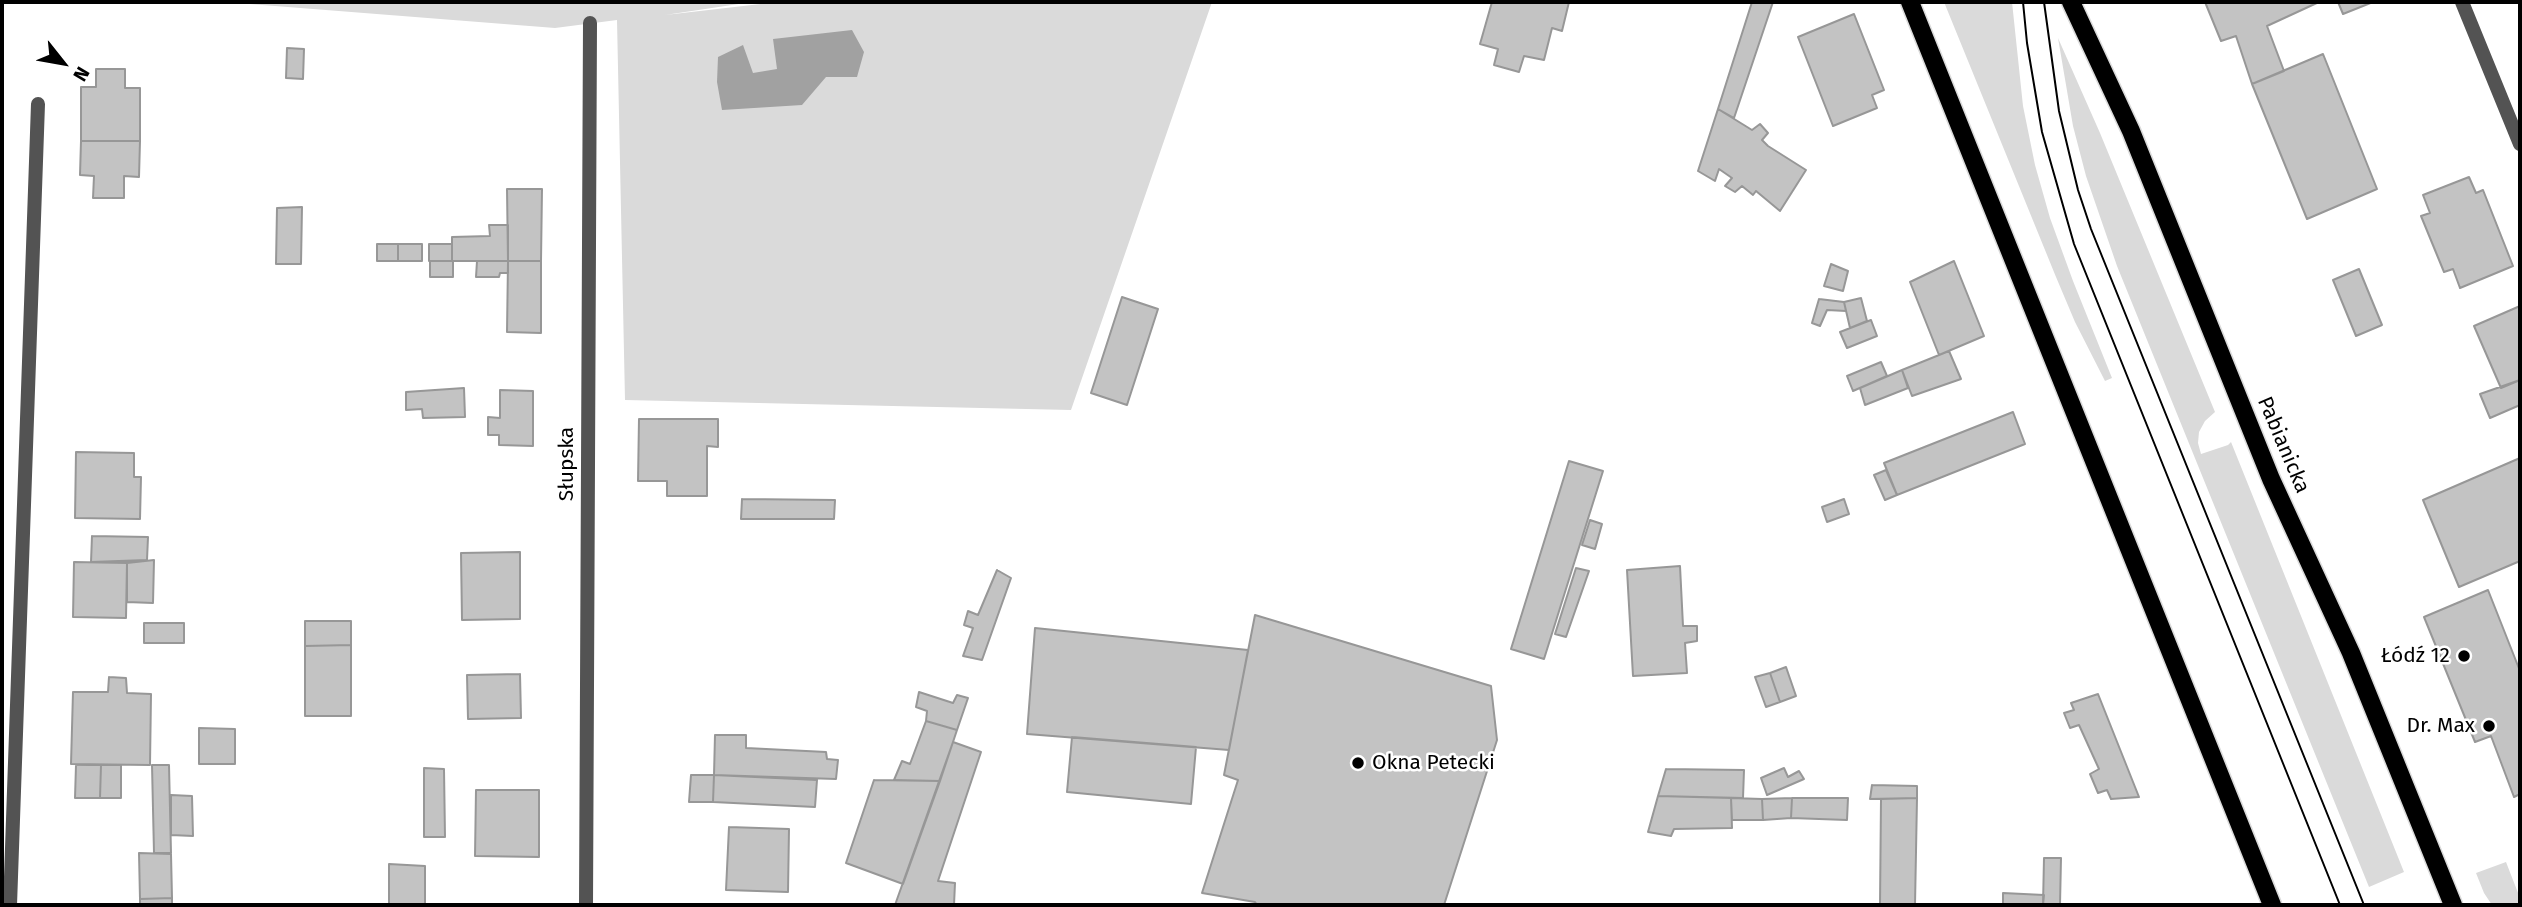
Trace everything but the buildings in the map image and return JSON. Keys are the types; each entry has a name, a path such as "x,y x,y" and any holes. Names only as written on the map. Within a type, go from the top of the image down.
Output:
{"main road":[{"path":"1910,2 2272,905"},
{"name":"Pabianicka","path":"2071,2 2131,131 2271,479 2351,653 2453,905"}],"street":[{"path":"2462,2 2520,144"},
{"name":"Słupska","path":"586,905 590,23"},
{"path":"10,905 38,104"}],"shaded area":[{"path":"224,2 752,2 665,15 778,2 1212,2 1071,410 625,400 617,20 555,28"},
{"path":"1944,2 2012,2 2023,106 2035,165 2050,218 2112,378 2105,381 2075,322"},
{"path":"852,30 864,52 857,77 826,77 802,105 722,110 717,82 718,57 743,45 753,73 777,69 773,39"},
{"path":"2058,38 2215,412 2205,421 2199,432 2201,454 2231,442 2404,872 2369,887 2117,266 2086,176 2073,126"},
{"path":"2506,862 2520,898 2520,905 2492,905 2476,873"}],"tram line":[{"path":"2023,2 2042,132 2074,244 2340,905"},
{"path":"2044,2 2059,111 2078,190 2091,229 2364,905"}],"place":[{"name":"Łódź 12","path":"2464,656"},
{"name":"Dr. Max","path":"2489,726"},
{"name":"Okna Petecki","path":"1358,763"}]}
